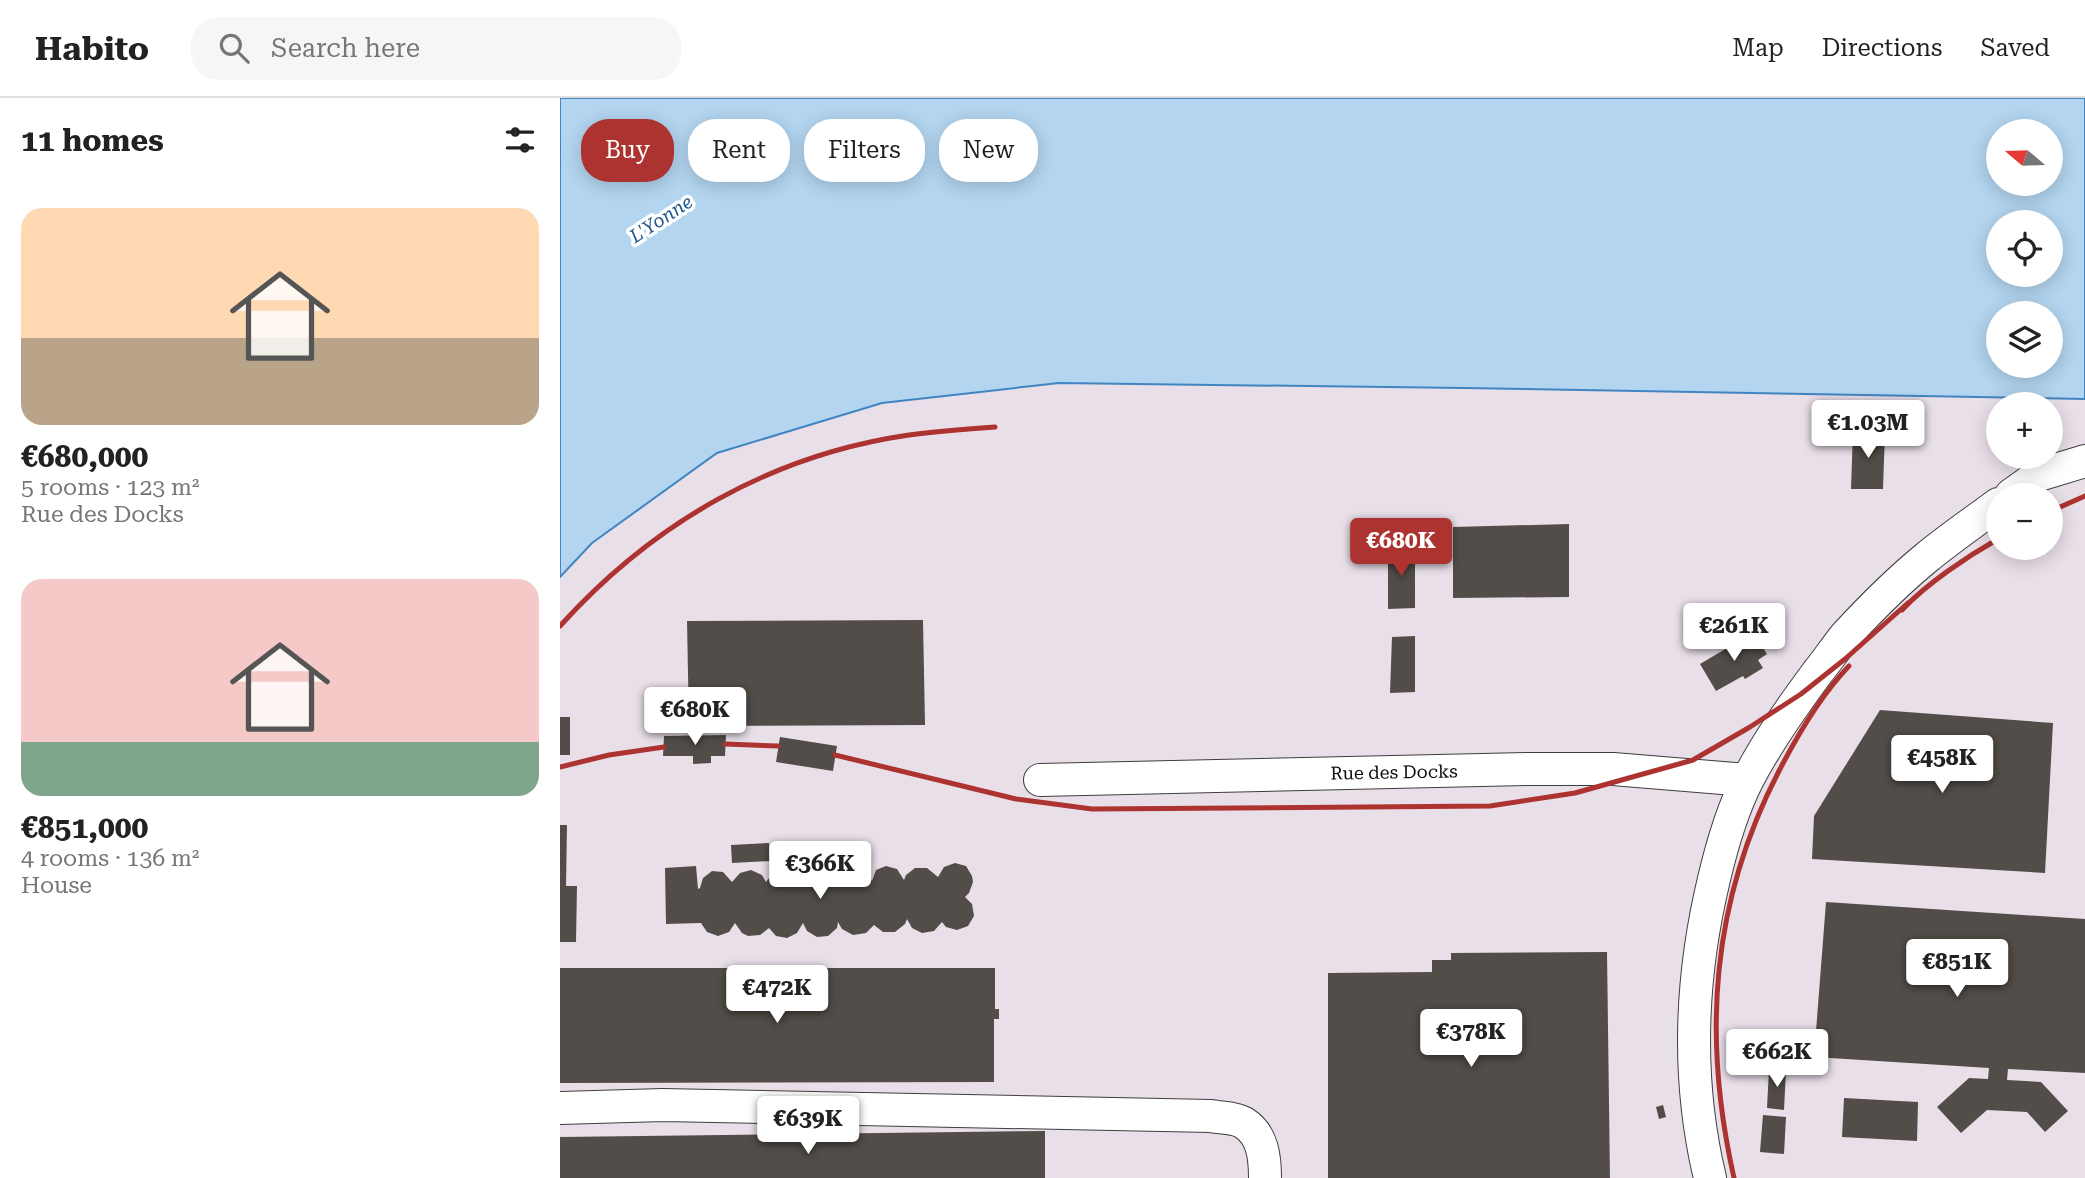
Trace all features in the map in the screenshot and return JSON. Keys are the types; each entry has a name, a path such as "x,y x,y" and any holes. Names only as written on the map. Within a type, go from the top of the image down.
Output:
{"street":[{"path":"2028,483 2039,475 2085,461"},
{"path":"1710,1178 1699,1127 1693,1061 1697,972 1720,852 1747,780 1776,731 1845,637 1925,558 1986,513"},
{"name":"Rue des Docks","path":"1040,780 1527,769 1613,769 1747,780"},
{"path":"560,1108 663,1105 1211,1116 1243,1122 1259,1139 1265,1160 1265,1178"}],"shaded area":[{"path":"1059,383 1986,397 1986,469 2063,469 2063,399 2085,399 2085,1178 560,1178 560,577 592,543 717,453 882,403"}],"water":[{"name":"L'Yonne","path":"560,98 2085,98 2085,399 2063,399 2063,392 1986,392 1986,397 1059,383 882,403 717,453 592,543 560,577"}],"building":[{"path":"1853,431 1885,432 1883,489 1851,489"},
{"path":"1569,524 1569,597 1453,598 1453,527"},
{"path":"1388,547 1415,547 1415,608 1388,609"},
{"path":"923,620 925,725 689,726 687,621"},
{"path":"1415,636 1415,692 1390,693 1392,637"},
{"path":"1755,636 1767,654 1758,660 1763,668 1716,691 1700,664 1744,638 1748,640"},
{"path":"1880,710 2053,723 2045,873 1812,859 1814,816"},
{"path":"560,717 570,717 570,755 560,755"},
{"path":"726,735 725,756 711,756 711,763 693,764 693,756 663,756 664,736"},
{"path":"780,737 837,746 833,771 776,762"},
{"path":"560,825 567,825 566,886 577,886 576,942 560,942"},
{"path":"769,843 770,861 732,863 731,845"},
{"path":"955,863 966,866 973,882 965,897 972,904 974,916 968,926 957,930 946,927 942,922 934,931 922,933 912,928 907,919 895,932 883,932 874,925 866,933 853,935 842,929 838,922 837,928 828,936 817,937 807,931 803,923 797,933 787,938 776,936 769,928 760,935 748,936 742,933 735,923 729,932 718,936 707,932 701,923 666,924 665,868 696,866 698,889 703,878 712,871 723,872 732,882 740,873 751,870 762,875 766,882 773,873 783,869 794,873 799,883 805,881 808,873 817,867 833,871 838,881 847,868 858,866 868,871 872,881 876,870 886,866 897,869 904,880 915,868 927,868 938,877 944,867"},
{"path":"1826,902 2085,919 2085,1073 2008,1069 2007,1080 2041,1082 2068,1111 2045,1132 2027,1112 1987,1110 1961,1133 1937,1107 1969,1078 1988,1079 1989,1068 1814,1057"},
{"path":"1607,952 1610,1178 1328,1178 1328,973 1432,972 1432,960 1451,960 1451,953"},
{"path":"560,968 995,968 995,1009 999,1009 999,1019 994,1019 994,1082 560,1083"},
{"path":"1769,1069 1786,1070 1784,1110 1767,1108"},
{"path":"1844,1098 1918,1102 1917,1141 1842,1137"},
{"path":"1663,1105 1666,1117 1659,1119 1656,1107"},
{"path":"1763,1115 1786,1117 1784,1154 1760,1152"},
{"path":"1045,1131 1045,1178 560,1178 560,1137"}],"railway":[{"path":"560,626 596,589 634,556 718,499 762,477 809,459 858,445 909,435 995,427"},
{"path":"2063,506 2085,496"},
{"path":"1902,610 1948,571 1986,546"},
{"path":"835,755 1016,799 1092,809 1490,806 1575,793 1693,760 1801,694 1908,603"},
{"path":"1734,1178 1718,1073 1716,1021 1726,920 1756,820 1779,771 1810,716 1849,666"},
{"path":"725,744 778,746"},
{"path":"560,767 609,755 664,747"}]}
